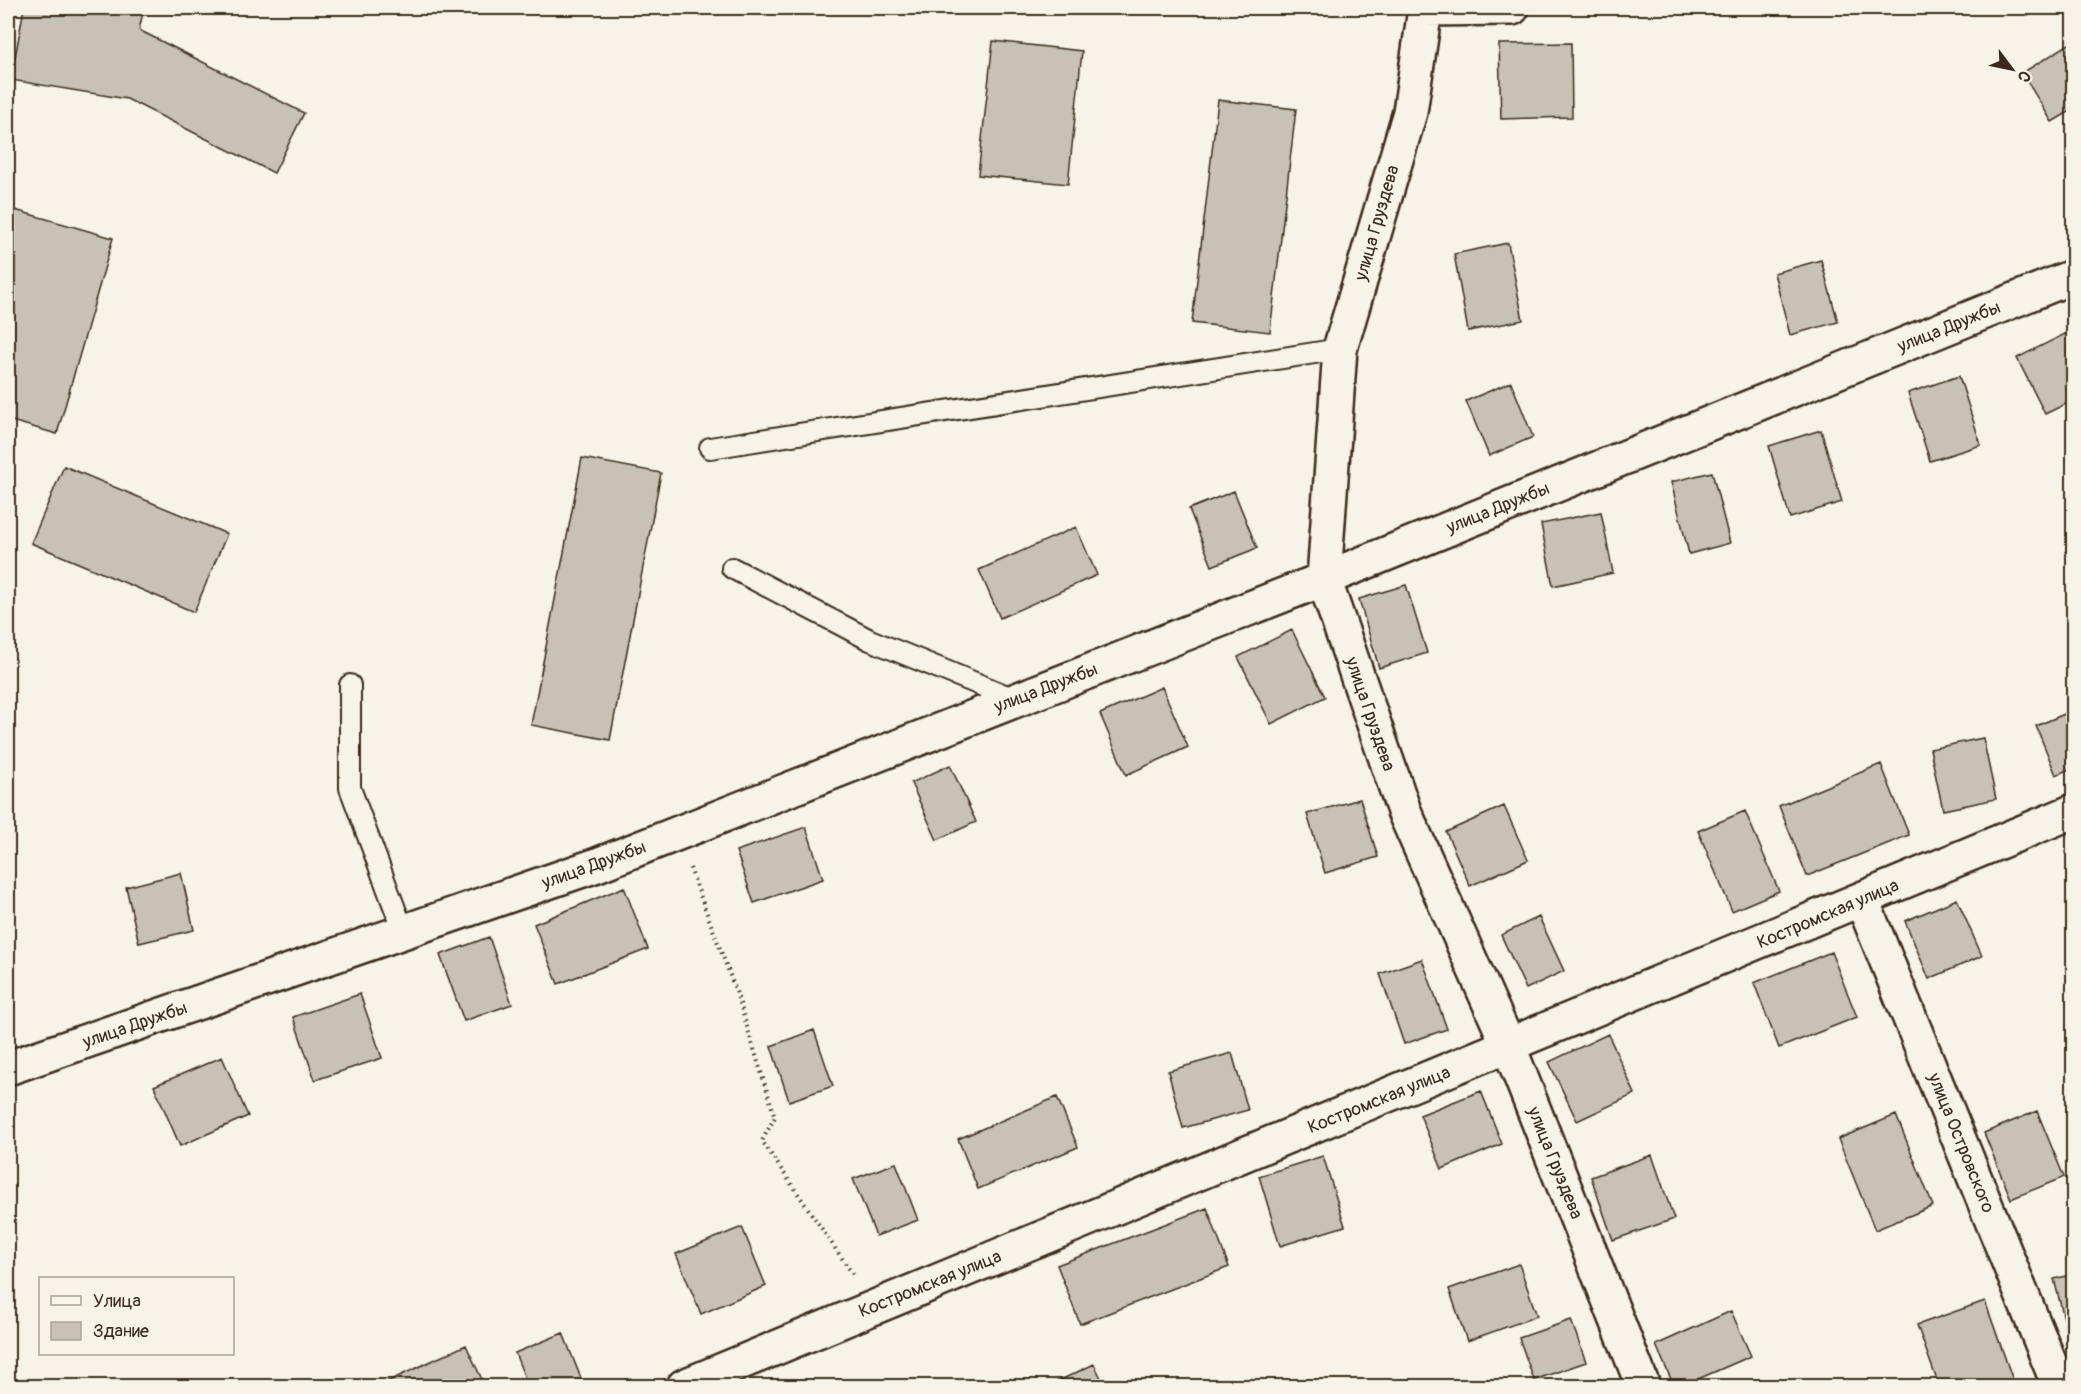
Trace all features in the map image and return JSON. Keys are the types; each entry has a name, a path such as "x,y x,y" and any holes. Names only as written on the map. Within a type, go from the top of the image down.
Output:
{"street":[{"path":"1425,8 1512,8"},
{"name":"улица Груздева","path":"1425,8 1410,112 1340,349 1324,579 1404,812 1509,1047 1643,1386"},
{"name":"улица Дружбы","path":"8,1068 404,933 677,833 1324,579 2073,276"},
{"name":"Костромская улица","path":"684,1386 1509,1047 2073,811"},
{"name":"улица Островского","path":"1862,900 2059,1386"}],"lane":[{"path":"710,448 1340,349"},
{"path":"732,568 870,640 1017,699"},
{"path":"350,685 350,788 404,933"}],"path":[{"path":"677,833 737,994 775,1116 762,1141 875,1307"}],"building":[{"path":"24,8 144,8 139,30 304,113 274,173 127,99 11,80"},
{"path":"993,41 1082,51 1068,184 978,175"},
{"path":"2074,41 2074,109 2052,122 2022,73"},
{"path":"1571,43 1572,117 1501,119 1499,44"},
{"path":"1218,100 1296,109 1270,332 1192,323"},
{"path":"8,208 113,238 57,434 8,420"},
{"path":"1508,243 1523,320 1468,331 1454,254"},
{"path":"1821,260 1838,322 1790,335 1774,273"},
{"path":"2067,333 2074,346 2074,400 2045,414 2017,358"},
{"path":"1959,376 1981,445 1930,461 1908,393"},
{"path":"1511,382 1533,437 1489,456 1466,401"},
{"path":"1821,430 1842,502 1790,518 1769,446"},
{"path":"582,458 661,473 610,740 531,725"},
{"path":"64,466 227,534 194,612 31,543"},
{"path":"1712,472 1730,543 1689,554 1671,482"},
{"path":"1234,491 1257,548 1212,566 1189,509"},
{"path":"1601,512 1613,573 1553,586 1541,524"},
{"path":"1076,527 1097,575 1000,618 979,570"},
{"path":"1406,585 1427,653 1379,668 1359,599"},
{"path":"1292,630 1325,697 1271,724 1238,657"},
{"path":"1162,687 1188,747 1126,775 1100,714"},
{"path":"2074,710 2074,767 2056,775 2036,726"},
{"path":"1983,738 1996,799 1943,810 1930,749"},
{"path":"1881,764 1909,835 1807,876 1779,806"},
{"path":"950,765 976,822 937,840 911,783"},
{"path":"1360,799 1378,857 1325,873 1307,814"},
{"path":"1504,806 1528,860 1470,886 1446,832"},
{"path":"1745,811 1779,891 1732,911 1698,831"},
{"path":"806,827 823,879 754,903 736,851"},
{"path":"181,873 194,930 139,943 126,887"},
{"path":"624,887 648,949 558,984 534,924"},
{"path":"1957,899 1982,956 1929,979 1905,921"},
{"path":"1539,917 1564,971 1526,989 1501,935"},
{"path":"489,937 512,1004 464,1021 440,955"},
{"path":"1831,952 1857,1017 1779,1048 1754,983"},
{"path":"1422,959 1447,1029 1404,1044 1380,974"},
{"path":"360,994 382,1058 315,1080 293,1017"},
{"path":"814,1030 833,1086 789,1101 771,1046"},
{"path":"1608,1034 1635,1094 1577,1121 1549,1062"},
{"path":"1232,1053 1248,1110 1183,1128 1168,1071"},
{"path":"222,1057 248,1116 180,1146 154,1086"},
{"path":"1481,1091 1502,1144 1442,1169 1420,1115"},
{"path":"1057,1097 1078,1147 978,1189 958,1139"},
{"path":"2037,1111 2064,1177 2011,1199 1984,1133"},
{"path":"1896,1115 1933,1206 1875,1230 1838,1139"},
{"path":"1652,1155 1674,1219 1613,1240 1591,1177"},
{"path":"1323,1156 1345,1226 1280,1246 1259,1176"},
{"path":"896,1163 918,1220 876,1236 853,1179"},
{"path":"1207,1208 1229,1267 1080,1324 1057,1265"},
{"path":"742,1227 766,1286 701,1314 676,1254"},
{"path":"1519,1264 1537,1316 1467,1341 1449,1289"},
{"path":"2074,1274 2074,1336 2069,1338 2054,1279"},
{"path":"1985,1301 2015,1386 1939,1386 1917,1325"},
{"path":"1731,1311 1751,1356 1682,1386 1674,1386 1656,1345"},
{"path":"1571,1320 1586,1362 1534,1380 1519,1338"},
{"path":"563,1333 584,1386 528,1386 515,1353"},
{"path":"466,1345 485,1386 386,1386 384,1383"},
{"path":"1094,1364 1105,1386 1050,1385"}]}
